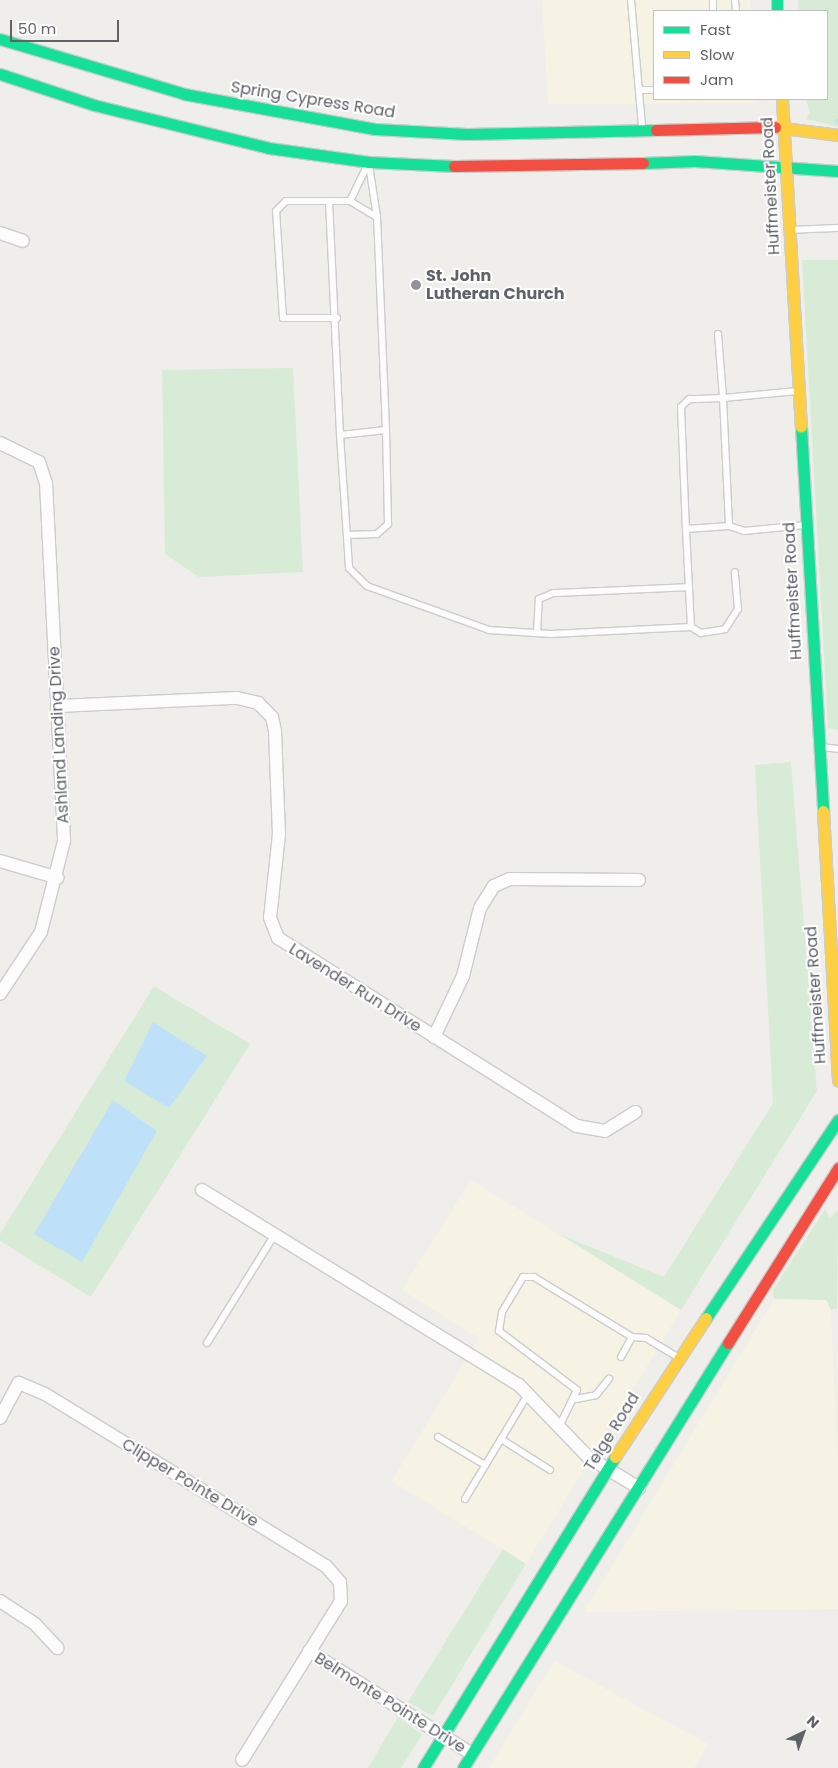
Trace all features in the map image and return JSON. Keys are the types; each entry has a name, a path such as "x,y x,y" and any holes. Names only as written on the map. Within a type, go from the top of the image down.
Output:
{"main road":[{"name":"Spring Cypress Road","path":"0,39 184,94 375,129 467,134 642,127 784,127 838,135"},
{"path":"0,74 94,105 269,148 369,162 513,168 695,162 785,164 838,171"},
{"path":"175,125 184,94"},
{"name":"Huffmeister Road","path":"782,100 838,1080"},
{"path":"369,162 375,129"},
{"name":"Telge Road","path":"423,1768 678,1357 838,1120"},
{"path":"463,1768 838,1168"}],"street":[{"path":"0,233 23,241"},
{"name":"Ashland Landing Drive","path":"0,443 39,462 46,482 64,841 58,878 41,932 0,994"},
{"name":"Lavender Run Drive","path":"58,706 237,698 264,709 275,731 279,784 272,928 288,947 577,1126 605,1131 635,1112"},
{"path":"0,861 58,878"},
{"path":"434,1037 463,976 480,908 494,886 510,879 639,880"},
{"path":"202,1190 528,1393 559,1427 608,1470 639,1488"},
{"name":"Clipper Pointe Drive","path":"0,1418 19,1383 45,1394 326,1566 340,1582 341,1601 309,1652"},
{"path":"0,1601 35,1624 57,1648"},
{"path":"242,1760 309,1652"},
{"name":"Belmonte Pointe Drive","path":"309,1652 472,1754"}],"lane":[{"path":"632,0 642,127"},
{"path":"639,90 653,90"},
{"path":"350,201 369,162"},
{"path":"347,535 377,534 388,524 377,217 369,162"},
{"path":"338,318 283,318 276,211 286,201 350,201 377,217"},
{"path":"329,201 338,318 340,435 349,568 366,586 489,630 537,633 691,627 701,633 725,628 738,610 735,572"},
{"path":"789,230 838,228"},
{"path":"718,334 729,526"},
{"path":"691,627 681,406 690,399 798,391"},
{"path":"340,435 386,430"},
{"path":"686,529 729,526 744,530 806,525"},
{"path":"537,633 539,599 553,593 689,587"},
{"path":"818,747 838,749"},
{"path":"207,1343 274,1234"},
{"path":"559,1427 576,1399 577,1390 570,1382 499,1331 502,1312 523,1277 534,1277 632,1337 646,1338 678,1357"},
{"path":"621,1357 632,1337"},
{"path":"576,1399 596,1395 609,1379"},
{"path":"465,1499 528,1393"},
{"path":"438,1437 485,1465"},
{"path":"500,1440 550,1470"}],"shaded area":[{"path":"542,0 750,0 750,10 653,10 653,100 753,100 753,103 548,104"},
{"path":"471,1180 681,1310 526,1564 392,1481 479,1338 402,1290"},
{"path":"778,1293 830,1296 838,1462 838,1609 584,1612"},
{"path":"554,1661 708,1744 694,1768 489,1768"}],"green space":[{"path":"798,0 838,0 838,127 806,119 810,113 806,100 828,100 828,10 799,10"},
{"path":"802,260 838,260 838,730 828,728"},
{"path":"293,368 303,572 199,577 165,554 162,370"},
{"path":"791,762 817,1091 681,1310 559,1234 664,1277 773,1103 755,765"},
{"path":"154,986 250,1044 91,1297 0,1241 0,1234"},
{"path":"825,1209 830,1219 837,1210 838,1213 837,1308 831,1310 826,1300 774,1299 773,1290"},
{"path":"503,1549 526,1564 433,1716 408,1702"},
{"path":"398,1717 422,1735 401,1768 368,1768"}],"water":[{"path":"153,1022 207,1056 169,1108 124,1081"},
{"path":"113,1100 157,1131 82,1262 34,1234"}],"traffic: fast":[{"path":"777,0 777,10"},
{"path":"0,39 184,94 375,129 467,134 656,130"},
{"path":"0,74 94,105 269,148 369,162 454,166"},
{"path":"643,163 695,161 838,171"},
{"path":"801,426 823,811"},
{"path":"706,1318 838,1120"},
{"path":"463,1768 728,1343"},
{"path":"423,1768 615,1457"}],"traffic: slow":[{"path":"782,100 801,426"},
{"path":"775,127 838,135"},
{"path":"823,811 838,1081"},
{"path":"615,1457 706,1318"}],"traffic: jam":[{"path":"656,130 775,127"},
{"path":"454,166 643,163"},
{"path":"728,1343 838,1168"}],"place":[{"name":"St. John Lutheran Church","path":"416,285"}]}
